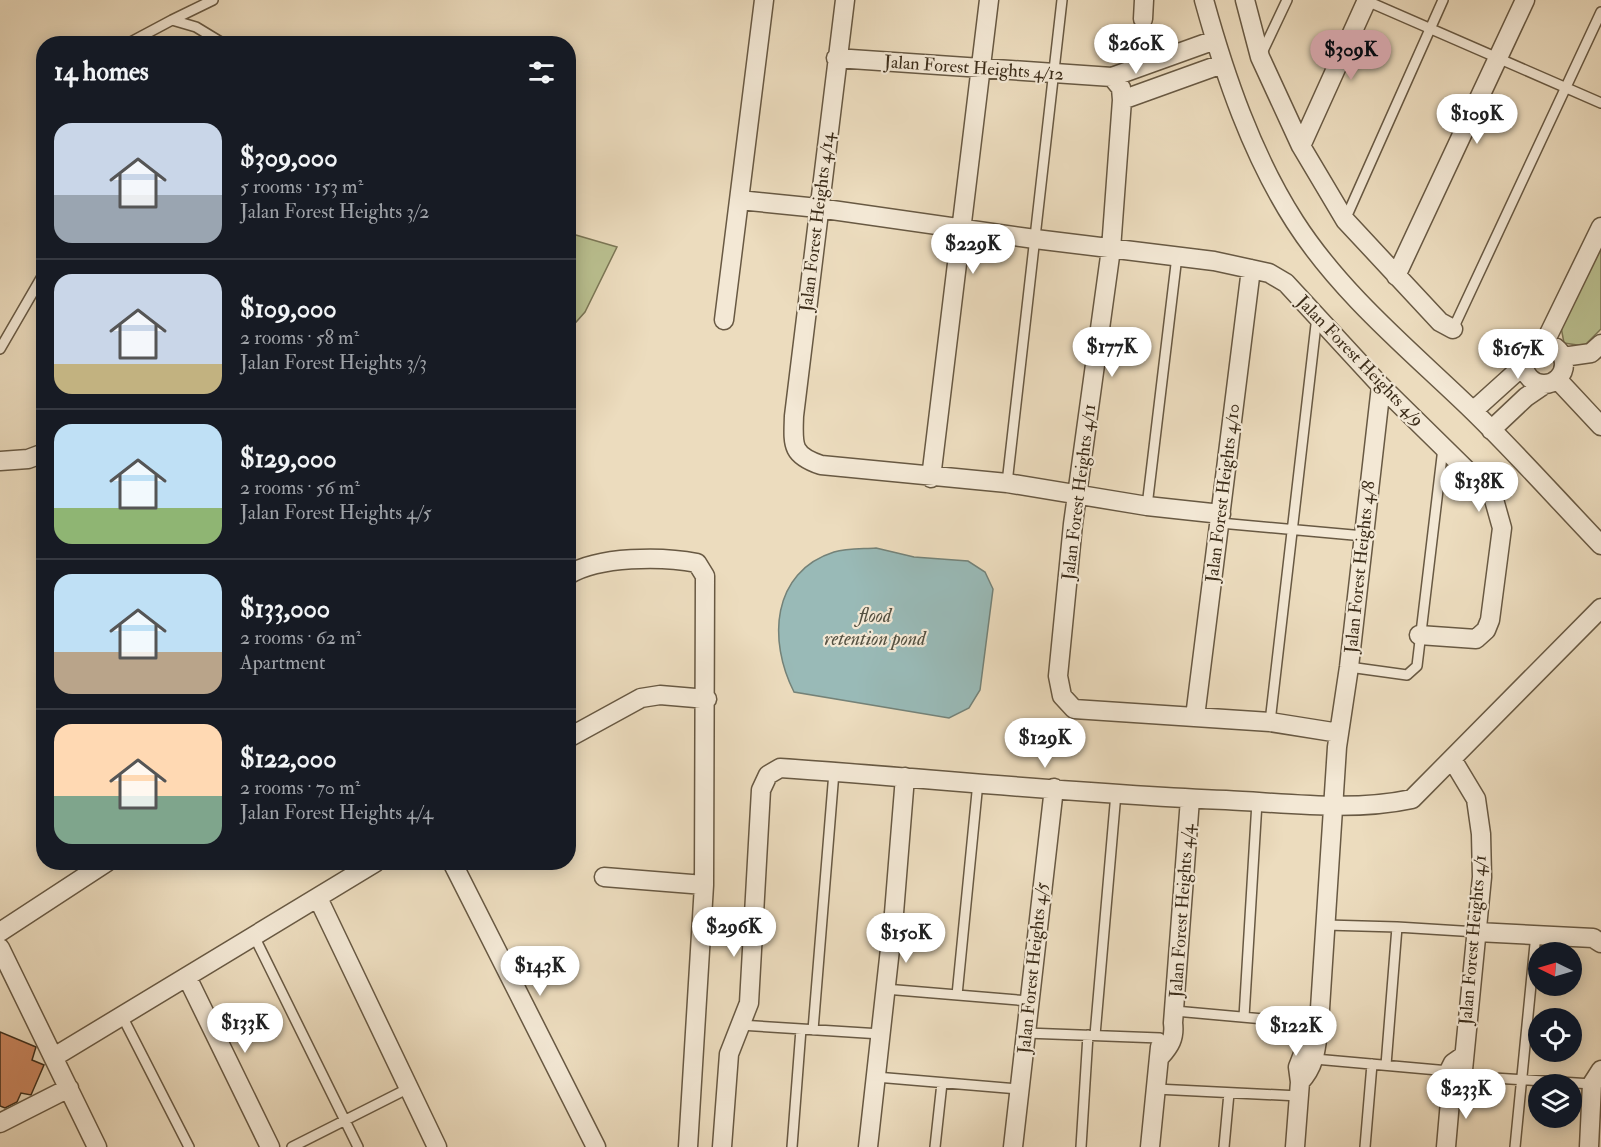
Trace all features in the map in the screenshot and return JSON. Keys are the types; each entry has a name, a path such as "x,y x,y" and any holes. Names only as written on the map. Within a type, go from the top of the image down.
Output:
{"street":[{"path":"724,320 764,0"},
{"name":"Jalan Forest Heights 4/14","path":"845,0 818,208 793,444 806,460 822,465 931,478"},
{"path":"989,0 931,478 1007,483 1220,519"},
{"path":"1143,19 1144,0"},
{"path":"1204,0 1222,64 1277,192 1296,224 1372,315 1473,411 1601,545"},
{"path":"1245,0 1260,57 1301,146 1345,220 1440,322 1453,329"},
{"path":"1301,146 1367,0"},
{"path":"1396,276 1525,0"},
{"path":"1112,77 1215,40"},
{"name":"Jalan Forest Heights 4/12","path":"836,58 1112,77"},
{"path":"1122,100 1222,64"},
{"name":"Jalan Forest Heights 4/11","path":"1112,77 1120,88 1122,100 1111,249 1078,495 1058,676 1062,696 1074,709 1195,717"},
{"name":"Jalan Forest Heights 4/9","path":"739,200 818,208 1035,239 1177,256 1269,273 1286,284 1381,386 1493,496 1502,528 1486,630 1476,639 1419,635"},
{"path":"1544,344 1601,227"},
{"name":"Jalan Forest Heights 4/10","path":"1195,717 1251,269"},
{"path":"1473,411 1524,365 1532,348 1544,344 1555,348 1563,357 1563,369 1551,382 1526,397 1491,430"},
{"path":"1563,357 1591,353 1601,344"},
{"path":"1524,365 1533,381 1551,382 1601,426"},
{"name":"Jalan Forest Heights 4/8","path":"1317,1041 1338,740 1349,667 1381,386"},
{"path":"0,461 28,459 36,456"},
{"path":"576,572 607,562 678,559 697,563 705,576 707,699 704,885 688,1147"},
{"path":"722,1147 729,1054 749,1003 761,790 768,775 780,768 1190,799 1333,805 1395,803 1412,799 1601,608"},
{"path":"576,734 641,698 660,695 707,699"},
{"path":"1195,717 1270,722 1338,740"},
{"name":"Jalan Forest Heights 4/1","path":"1446,1147 1454,1079 1463,1056 1482,877 1476,799 1452,759"},
{"path":"868,1147 905,777"},
{"name":"Jalan Forest Heights 4/5","path":"1013,1147 1054,788"},
{"name":"Jalan Forest Heights 4/4","path":"1160,1057 1173,1039 1190,799"},
{"path":"0,932 94,870"},
{"path":"54,1057 363,870"},
{"path":"456,870 596,1147"},
{"path":"604,877 704,885"},
{"path":"318,898 437,1147"},
{"path":"1477,932 1593,938 1601,943"},
{"path":"0,948 69,1088 94,1146"},
{"path":"187,977 270,1147"},
{"name":"Jalan Forest Heights 4/4","path":"1150,1147 1160,1038 1174,1017"},
{"path":"1295,1147 1299,1089 1298,1067 1303,1054 1317,1041"},
{"path":"0,1123 69,1088"},
{"path":"1589,1147 1597,1089"}],"lane":[{"path":"142,36 213,0"},
{"path":"1007,483 1062,0"},
{"path":"1260,57 1287,0"},
{"path":"1367,0 1601,103"},
{"path":"1345,220 1443,0"},
{"path":"1453,329 1601,12"},
{"path":"172,20 196,27 211,36"},
{"path":"1147,506 1177,256"},
{"path":"0,349 36,287"},
{"path":"1270,722 1290,530 1317,316"},
{"path":"1349,667 1407,675 1417,666 1443,446"},
{"path":"1220,519 1290,530 1364,536"},
{"path":"813,1030 834,772"},
{"path":"957,995 978,782"},
{"path":"1081,1147 1116,793"},
{"path":"1244,1017 1257,802"},
{"path":"1326,925 1477,932"},
{"path":"1386,1065 1397,927"},
{"path":"1515,1147 1536,934"},
{"path":"254,936 358,1147"},
{"path":"885,989 1029,1001"},
{"path":"122,1016 189,1147"},
{"path":"1174,1017 1244,1017 1317,1041 1372,1064 1454,1079 1520,1080 1597,1089"},
{"path":"740,1024 881,1034"},
{"path":"792,1147 801,1029"},
{"path":"1026,1033 1160,1038"},
{"path":"1365,1147 1372,1064"},
{"path":"876,1077 1019,1089"},
{"path":"935,1147 942,1083"},
{"path":"292,1147 409,1088"},
{"path":"1156,1089 1229,1093 1299,1089"},
{"path":"1224,1147 1229,1093"}],"green space":[{"path":"576,235 617,247 585,312 576,322"},
{"path":"1601,237 1601,329 1584,346 1564,343 1561,327"}],"water":[{"name":"flood retention pond","path":"876,548 914,557 968,561 985,572 993,589 980,690 969,708 949,718 794,692 780,651 781,610 787,592 798,575 813,562 834,552"}],"building":[{"path":"0,1032 36,1047 32,1060 44,1065 31,1095 21,1093 17,1102 5,1108 0,1106"}]}
